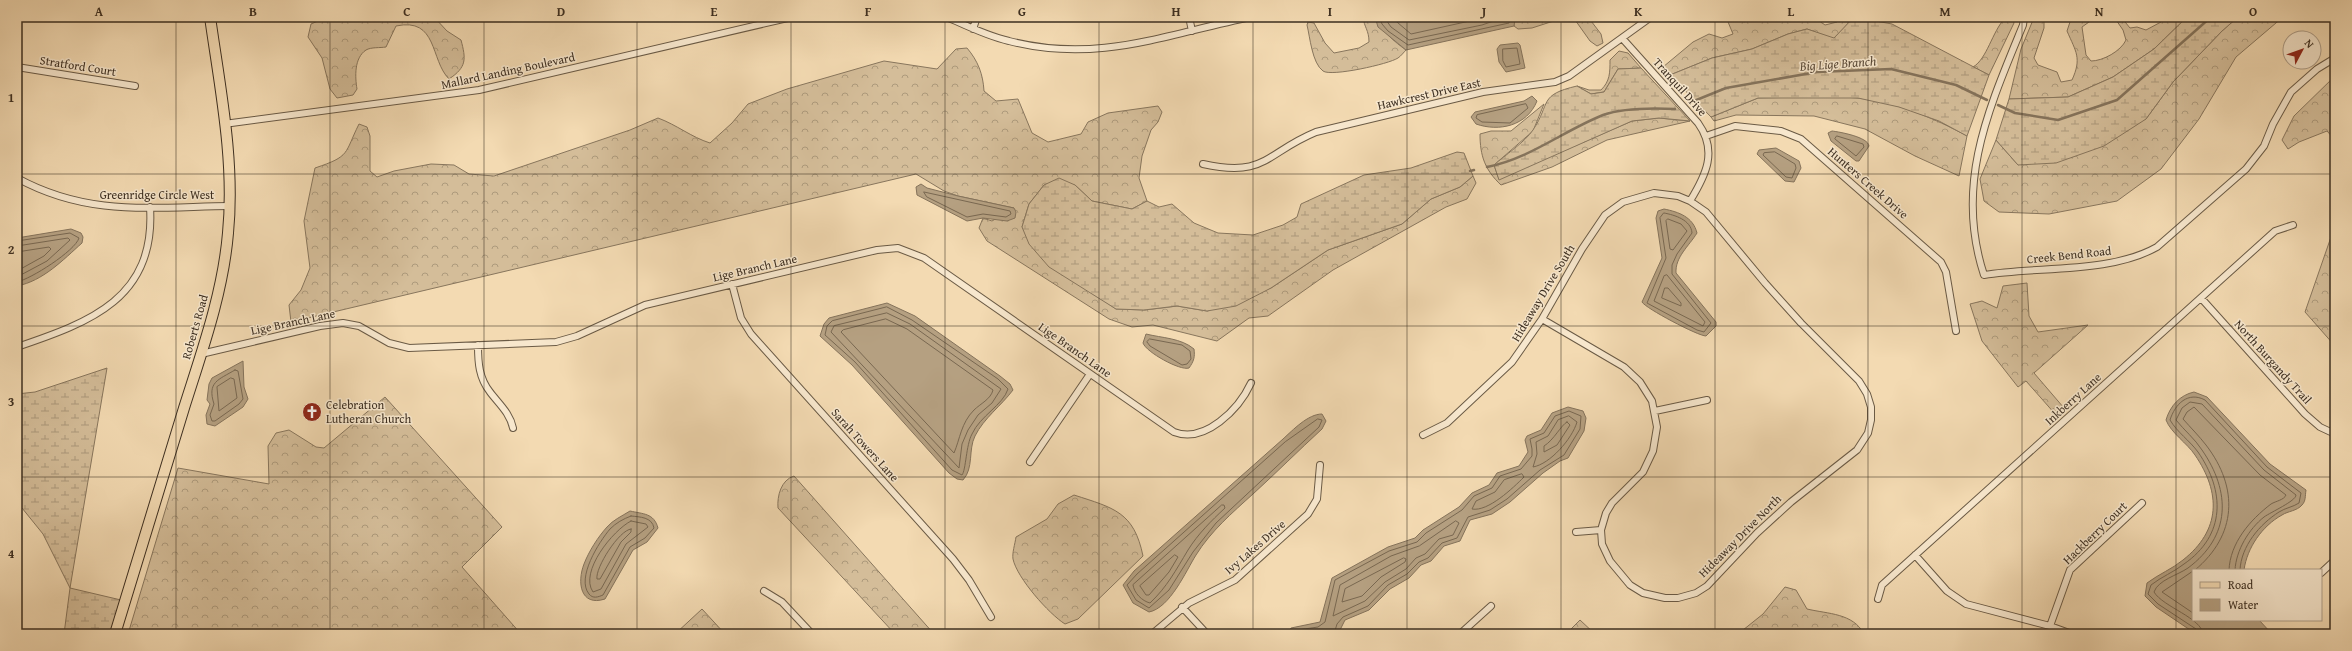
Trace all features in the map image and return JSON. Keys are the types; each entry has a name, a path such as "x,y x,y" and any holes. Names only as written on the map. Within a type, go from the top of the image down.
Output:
{"main road":[{"name":"Roberts Road","path":"115,634 201,354 220,288 226,254 230,206 228,162 210,17"}],"street":[{"name":"Mallard Landing Boulevard","path":"224,124 479,90 792,17"},
{"path":"947,17 973,29 1008,41 1028,46 1072,50 1113,48 1251,17"},
{"path":"973,29 977,17"},
{"path":"1189,17 1192,31"},
{"name":"Hawkcrest Drive East","path":"1203,164 1227,169 1244,169 1266,162 1293,143 1316,132 1483,92 1555,82 1569,76 1651,17"},
{"name":"Creek Bend Road","path":"2024,17 2024,25 1988,113 1975,166 1973,225 1984,275 2121,261 2144,254 2157,248 2246,170 2264,146 2276,118 2291,92 2316,69 2335,58"},
{"name":"Tranquil Drive","path":"1622,38 1698,123 1706,136 1709,156 1707,170 1690,201"},
{"name":"Stratford Court","path":"17,67 135,86"},
{"name":"Hunters Creek Drive","path":"1706,136 1735,126 1781,130 1801,139 1938,258 1946,272 1956,331"},
{"name":"Greenridge Circle West","path":"17,178 54,196 81,204 113,207 230,206"},
{"name":"Hideaway Drive South","path":"1423,435 1447,423 1503,373 1524,348 1598,224 1614,207 1633,198 1654,193 1678,196 1690,201"},
{"name":"Hideaway Drive North","path":"1542,319 1633,374 1646,391 1655,411 1656,438 1649,462 1635,481 1612,503 1606,513 1601,530 1606,554 1619,574 1635,588 1653,596 1665,598 1690,595 1707,586 1757,533 1791,502 1857,450 1865,439 1870,427 1871,414 1870,401 1859,381 1801,323 1765,283 1713,220 1690,201"},
{"path":"17,347 94,315 107,308 128,289 139,272 147,253 152,229 150,207"},
{"name":"Inkberry Lane","path":"1878,599 1882,584 1915,556 2275,231 2293,224"},
{"name":"Lige Branch Lane","path":"201,354 320,326 343,323 358,326 380,339 400,346 419,348 547,342 571,339 645,305 876,250 898,248 907,250 924,258 1170,430 1184,436 1198,434 1214,426 1243,398 1251,383"},
{"name":"Sarah Towers Lane","path":"732,284 741,318 751,334 953,559 969,580 991,617"},
{"name":"North Burgandy Trail","path":"2200,298 2305,414 2320,427 2335,434"},
{"path":"478,346 478,361 482,379 509,416 513,428"},
{"path":"1030,462 1090,374"},
{"path":"1655,411 1707,400"},
{"name":"Ivy Lakes Drive","path":"1152,634 1182,607 1196,598 1231,583 1308,514 1317,499 1320,465"},
{"name":"Hackberry Court","path":"2050,626 2070,570 2142,503"},
{"path":"1576,532 1601,530"},
{"path":"1915,556 1947,591 1966,604 2050,626 2072,634"},
{"path":"2322,572 2335,560"},
{"path":"764,591 782,602 812,634"},
{"path":"1460,634 1491,606"},
{"path":"1182,607 1207,634"}],"green space":[{"path":"327,17 434,17 447,31 461,40 464,52 464,62 459,71 449,79 443,71 431,42 426,34 419,28 410,25 396,26 386,47 368,49 362,53 357,63 357,89 353,95 337,98 330,89 322,58 308,37 311,24"},
{"path":"1363,17 1375,17 1384,31 1406,50 1393,61 1348,71 1323,71 1316,62 1310,43 1307,25 1308,22 1314,23 1325,43 1334,53 1359,48 1369,42"},
{"path":"1513,17 1566,17 1532,28 1518,29 1514,26"},
{"path":"1573,17 1588,17 1601,34 1603,43 1597,46 1590,41"},
{"path":"1726,17 1737,17 1744,22 1754,17 1814,17 1825,25 1837,22 1839,17 1854,17 1834,39 1807,29 1788,34 1752,49 1712,58 1670,75 1663,67 1693,42 1709,34 1722,38 1733,34"},
{"path":"1854,17 1892,24 1989,75 1967,136 1939,121 1899,107 1858,98 1758,98 1711,117 1670,75 1712,58 1752,49 1788,34 1807,29 1834,38"},
{"path":"2075,17 2096,17 2082,27 2086,55 2091,61 2096,61 2111,55 2124,44 2126,40 2123,30 2114,17 2121,17 2130,28 2137,27 2146,30 2161,22 2163,17 2187,17 2154,49 2113,77 2068,97 2009,99 2021,49 2033,20 2039,18 2044,19 2044,28 2034,58 2038,65 2057,72 2061,82 2072,80 2077,66 2077,55 2067,31 2071,19"},
{"path":"2187,17 2238,17 2222,31 2173,82 2146,119 2104,146 2056,163 2018,165 1996,140 2009,99 2068,97 2113,77 2154,49"},
{"path":"2238,17 2283,17 2236,57 2199,119 2161,169 2117,201 2049,214 1999,212 1984,201 1980,179 1996,140 2018,165 2146,119 2173,82 2222,31"},
{"path":"2005,18 2013,18 2014,23 1989,75 1973,67 1986,52 1996,30"},
{"path":"967,48 979,68 984,91 996,101 1018,99 1032,133 1048,142 1081,134 1088,122 1108,113 1158,106 1162,112 1158,122 1151,130 1142,156 1139,178 1147,201 1132,209 1092,201 1075,185 1044,185 1029,204 1022,227 1088,290 1116,309 1145,310 1177,306 1207,311 1271,288 1328,250 1402,224 1431,199 1460,187 1473,176 1476,183 1467,199 1446,207 1333,270 1268,316 1249,318 1217,341 1153,325 1132,327 1109,319 987,241 979,228 983,218 992,221 1014,208 958,196 944,191 916,174 291,322 289,305 301,290 310,268 304,221 315,168 341,157 345,153 359,124 367,127 370,136 370,171 377,177 394,171 431,164 454,165 469,174 494,176 630,130 658,118 710,143 732,123 748,104 787,89 884,61 937,69 956,49"},
{"path":"1619,51 1628,53 1641,68 1618,69 1604,92 1591,94 1577,86 1589,90 1601,90 1609,76 1610,60"},
{"path":"1641,68 1690,121 1659,118 1632,121 1499,180 1494,165 1529,135 1538,121 1547,101 1556,93 1577,86 1591,94 1604,92 1618,69"},
{"path":"2335,76 2335,140 2327,131 2299,142 2288,149 2282,140 2294,116"},
{"path":"1838,97 1872,100 1900,107 1928,117 1967,136 1959,176 1915,156 1865,129 1814,116 1736,115 1714,121 1711,117 1758,98"},
{"path":"1544,104 1533,131 1494,165 1499,179 1632,121 1659,118 1690,121 1607,140 1552,167 1501,185 1491,174 1484,162 1480,134 1491,131 1511,131"},
{"path":"1457,152 1464,153 1473,176 1460,187 1431,199 1402,224 1328,250 1271,288 1236,306 1207,311 1177,306 1144,310 1116,309 1049,267 1029,244 1022,227 1029,204 1044,185 1059,178 1075,185 1092,201 1132,209 1147,201 1159,207 1172,204 1194,223 1218,233 1253,235 1283,225 1297,217 1301,204 1364,175 1411,168"},
{"path":"2335,234 2335,346 2305,312 2331,237"},
{"path":"2027,283 2029,316 2038,332 2088,325 2034,373 2064,408 2056,415 2026,381 2018,387 1982,341 1970,304 1982,301 1997,308 2003,286"},
{"path":"107,368 70,588 43,534 22,508 17,506 17,394 35,392"},
{"path":"385,397 502,527 462,567 521,634 128,634 178,468 269,484 268,446 276,433 289,430 316,447 324,448"},
{"path":"794,476 934,634 895,634 778,508 778,498 783,485"},
{"path":"1074,495 1111,508 1128,521 1139,541 1143,556 1078,619 1065,624 1034,595 1016,567 1013,554 1016,537 1047,519 1058,504"},
{"path":"1785,587 1796,590 1807,609 1847,618 1859,627 1864,634 1738,634 1763,614"},
{"path":"70,588 121,600 111,634 64,634"},
{"path":"702,609 725,634 675,634"},
{"path":"1580,620 1595,634 1566,634"}],"water":[{"path":"1375,17 1513,17 1515,19 1514,26 1406,50 1378,27"},
{"path":"1518,43 1520,45 1525,68 1506,72 1499,62 1497,49 1500,45"},
{"path":"1532,96 1537,101 1532,109 1526,116 1511,125 1503,127 1485,126 1476,124 1471,117 1475,112 1524,101"},
{"path":"1832,131 1841,132 1859,138 1867,143 1869,146 1859,161 1856,161 1831,141 1828,133"},
{"path":"1776,148 1799,161 1801,168 1794,182 1785,181 1757,154 1759,150"},
{"path":"921,184 927,188 958,196 1014,208 1016,212 1015,218 1007,221 983,218 967,221 917,195 916,187"},
{"path":"1664,209 1685,216 1695,227 1697,233 1680,257 1676,267 1676,273 1716,322 1716,326 1706,336 1693,332 1672,321 1652,310 1642,302 1662,258 1656,218 1658,211"},
{"path":"71,229 81,233 83,237 82,243 44,275 35,280 17,286 17,238"},
{"path":"887,303 915,316 1000,376 1010,384 1013,390 983,423 975,436 969,470 963,480 957,479 949,473 852,365 820,336 824,324 829,318"},
{"path":"1146,334 1177,340 1189,345 1194,349 1194,359 1189,368 1178,367 1156,356 1145,347 1143,343"},
{"path":"243,361 244,387 248,399 243,407 215,426 207,424 206,415 210,404 207,400 209,384 212,378"},
{"path":"2194,392 2207,397 2270,464 2306,490 2304,502 2300,507 2284,514 2262,531 2248,554 2244,569 2192,569 2192,621 2260,621 2272,634 2196,634 2156,607 2145,596 2147,583 2183,560 2205,536 2210,524 2213,510 2213,497 2204,469 2192,451 2168,425 2166,420 2170,410 2176,402 2189,393"},
{"path":"1568,407 1583,411 1586,418 1584,431 1568,458 1560,461 1543,473 1510,502 1492,514 1470,520 1460,541 1444,546 1431,561 1421,565 1409,578 1390,589 1369,610 1345,620 1338,634 1294,634 1290,630 1291,628 1320,622 1332,578 1388,547 1415,538 1423,530 1459,507 1472,493 1489,485 1497,473 1519,466 1528,452 1525,440 1527,436 1541,430 1552,413"},
{"path":"1322,414 1326,421 1322,429 1215,530 1196,555 1177,588 1164,604 1149,612 1133,603 1123,585 1134,571 1296,427 1311,417"},
{"path":"630,511 651,517 654,519 658,528 647,542 633,550 605,599 597,601 590,599 582,591 581,585 582,571 586,559 594,544 607,527"}],"waterway":[{"name":"Big Lige Branch","path":"1998,105 2015,113 2058,120 2117,100 2211,17"},
{"name":"Big Lige Branch","path":"1689,103 1726,88 1817,72 1891,69 1956,85 1987,100"},
{"name":"Big Lige Branch","path":"1487,167 1517,158 1603,115 1629,110 1675,109"},
{"name":"Big Lige Branch","path":"1470,171 1474,170"}],"place":[{"name":"Celebration Lutheran Church","path":"312,412"}]}
